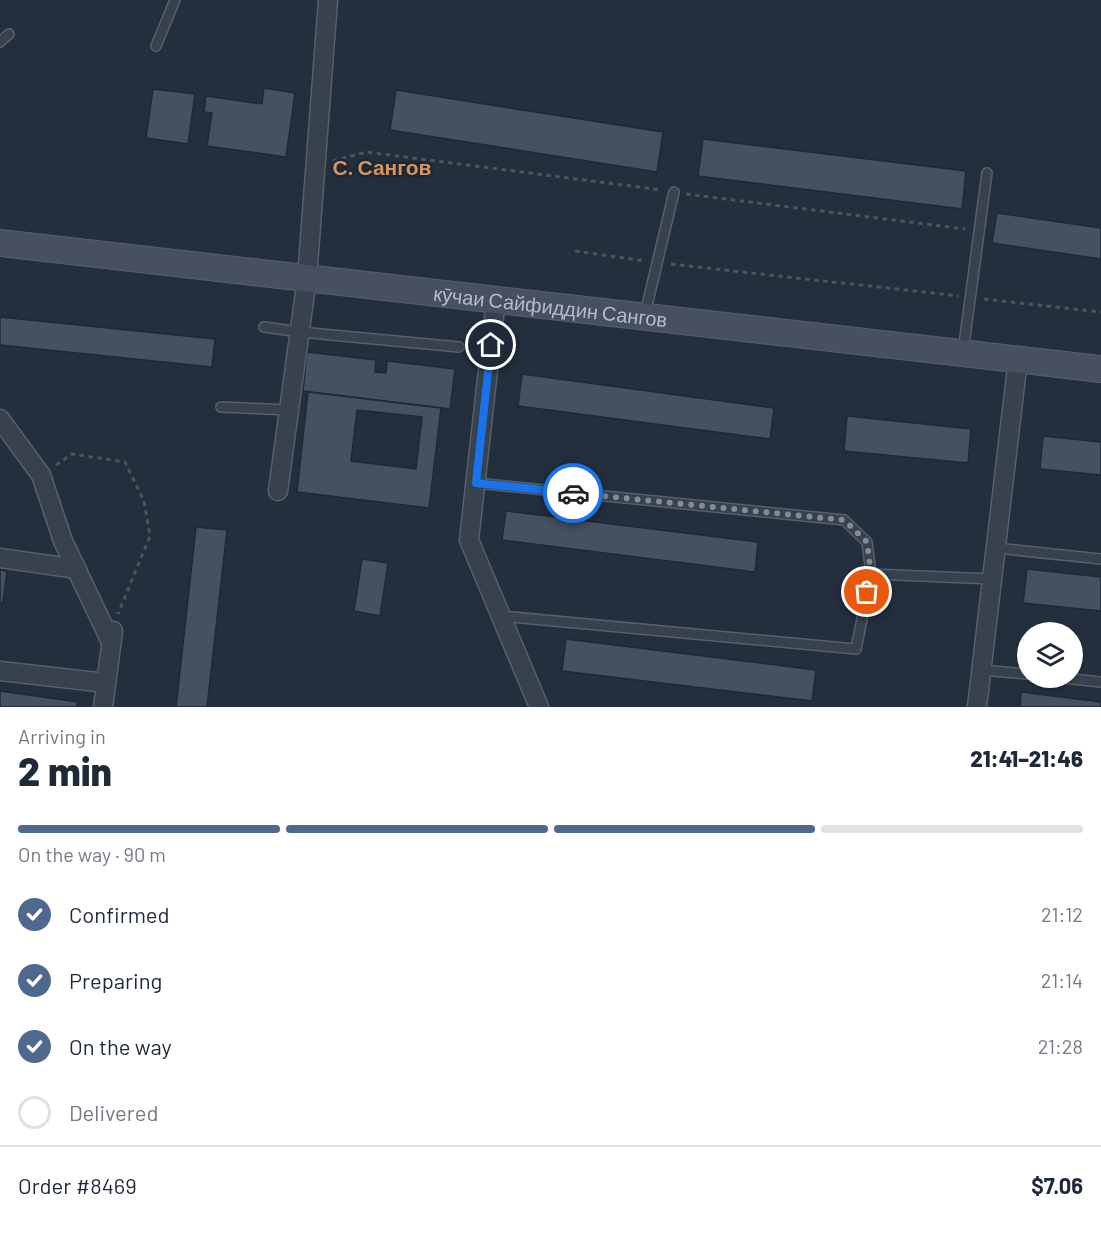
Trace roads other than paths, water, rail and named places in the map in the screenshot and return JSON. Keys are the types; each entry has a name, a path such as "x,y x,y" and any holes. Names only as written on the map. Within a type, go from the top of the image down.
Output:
{"street":[{"path":"278,491 307,278 326,1"},
{"name":"кӯчаи Сайфиддин Сангов","path":"0,243 1101,369"},
{"path":"496,299 469,540 539,707"},
{"path":"977,707 1018,359"},
{"path":"0,419 6,434 41,475 63,541 112,634 103,707"},
{"path":"0,558 76,569"},
{"path":"0,671 106,683"}],"lane":[{"path":"156,46 175,0"},
{"path":"0,42 9,34"},
{"path":"963,352 987,173"},
{"path":"645,316 674,192"},
{"path":"264,327 459,347"},
{"path":"221,407 289,410"},
{"path":"476,483 844,520 867,542 871,574 856,649 501,616"},
{"path":"996,548 1101,560"},
{"path":"871,574 993,579"},
{"path":"981,670 1017,673"},
{"path":"1083,680 1101,682"}],"district":[{"name":"С. Сангов","path":"382,166"}]}
